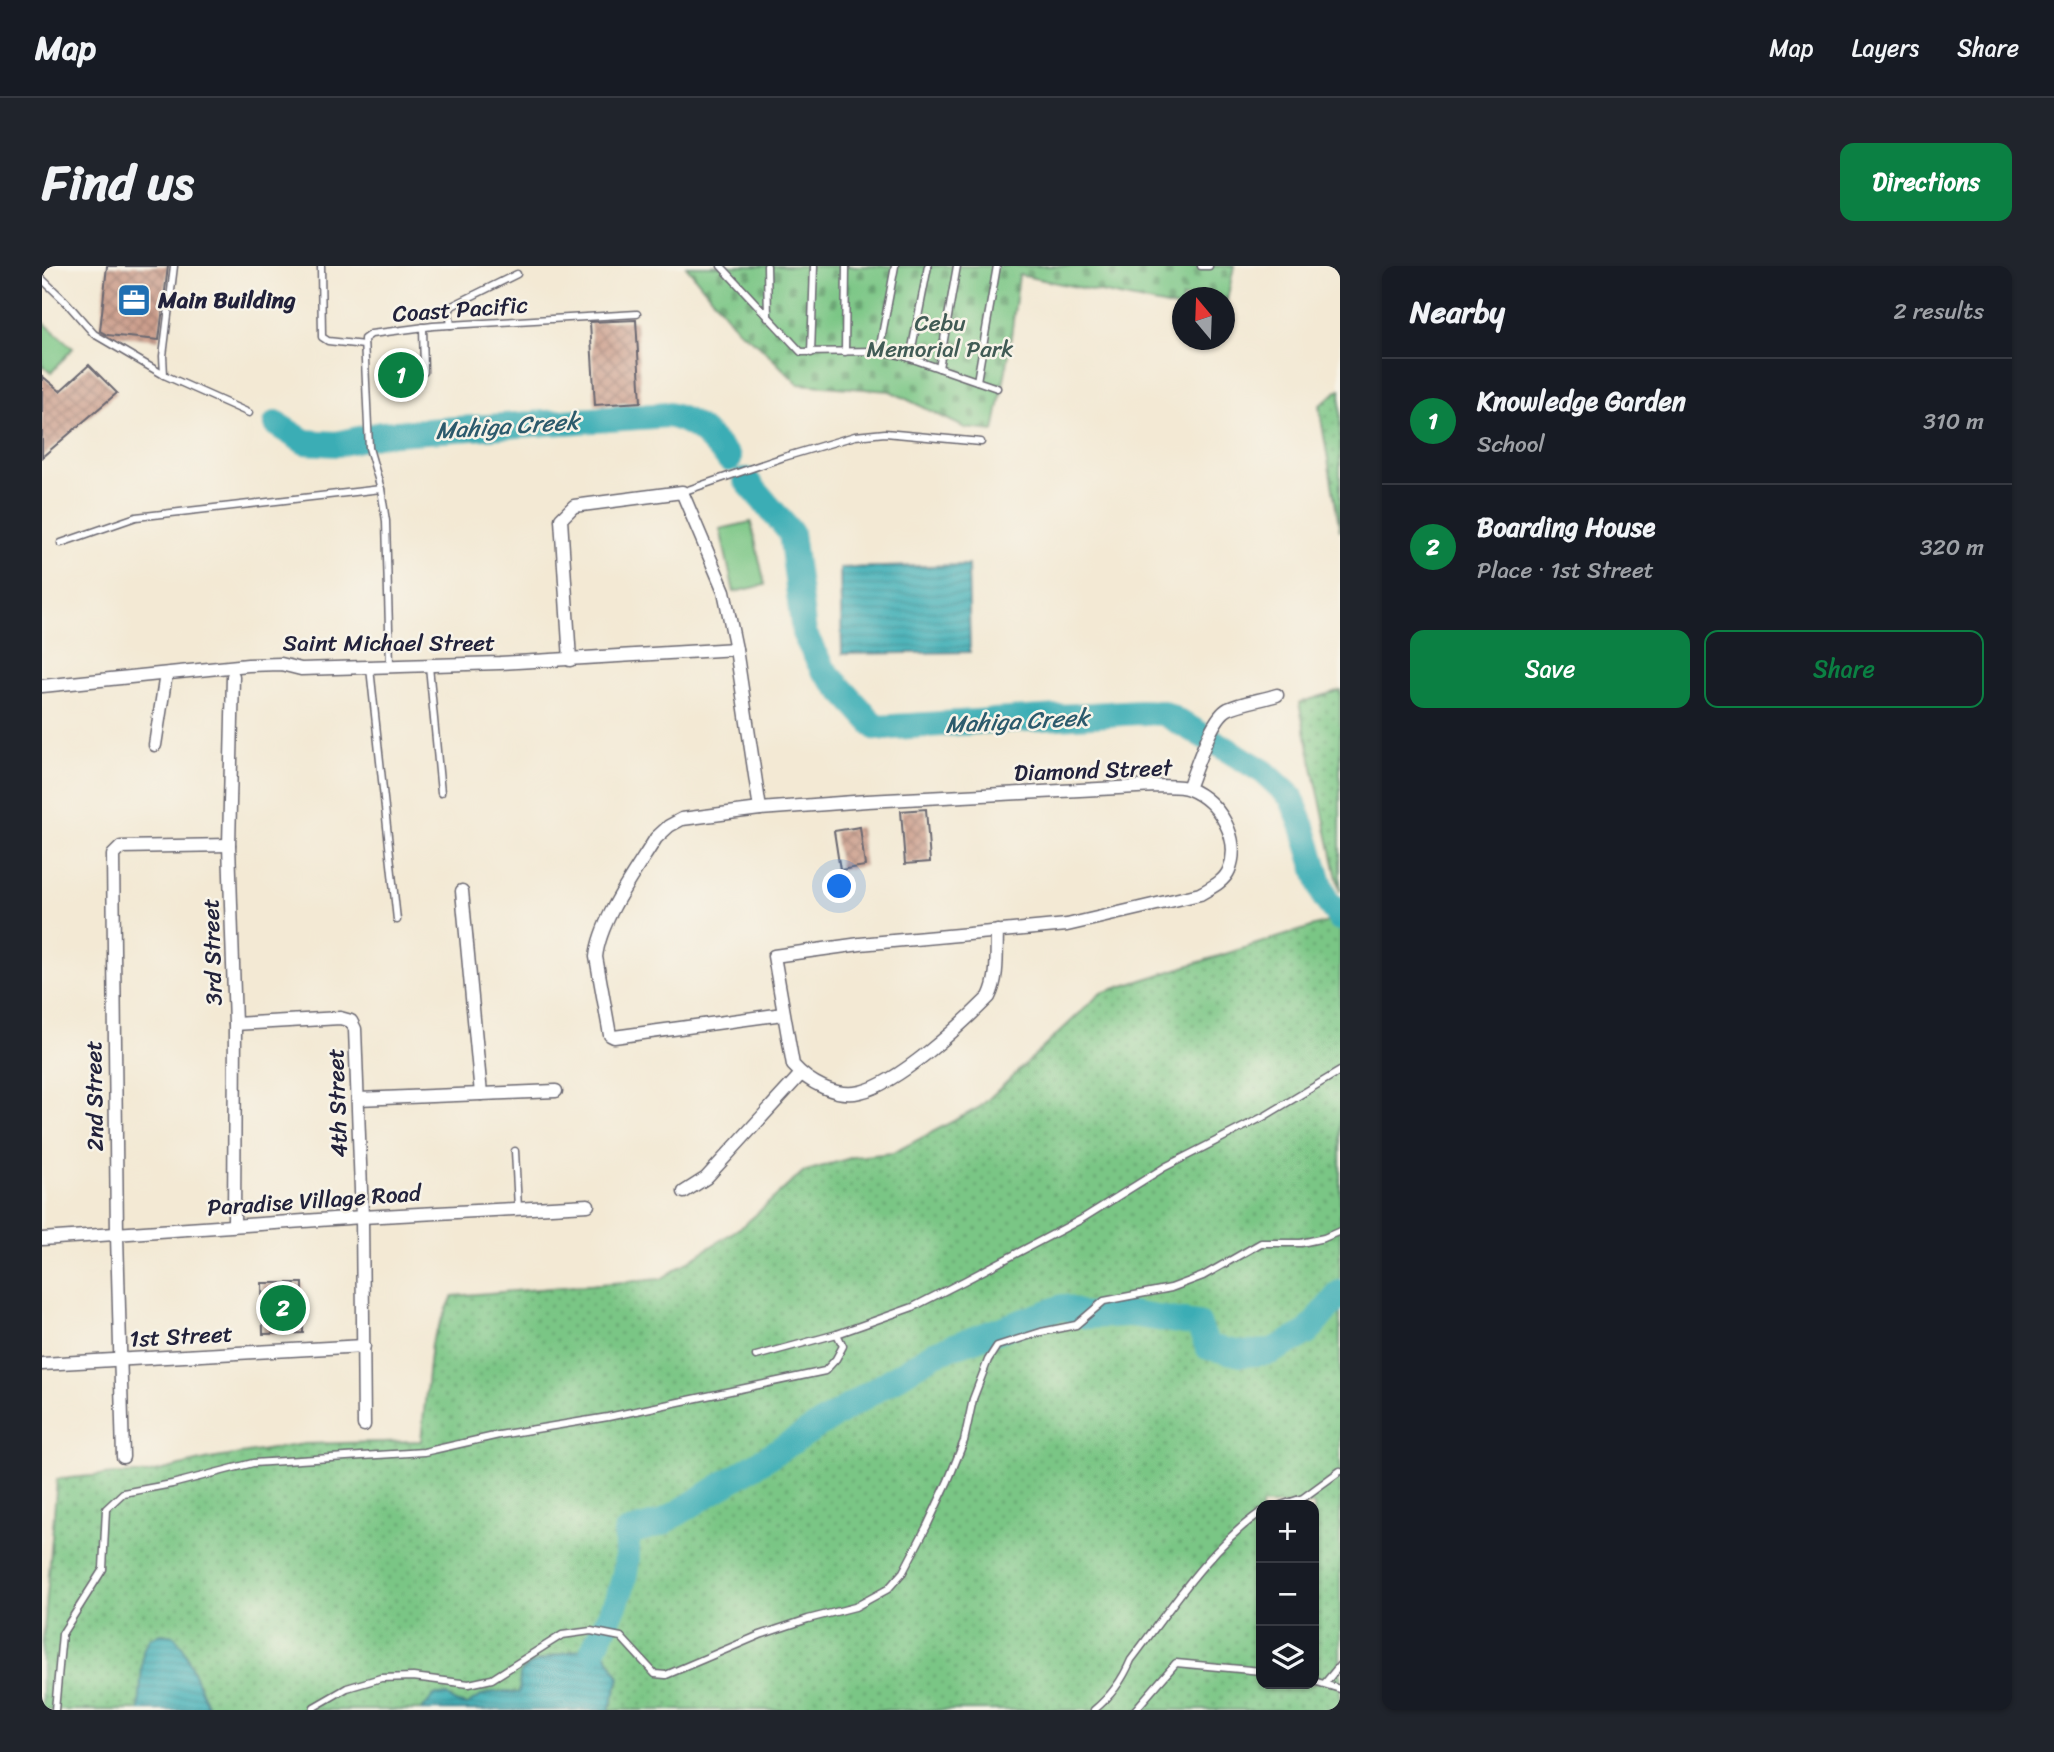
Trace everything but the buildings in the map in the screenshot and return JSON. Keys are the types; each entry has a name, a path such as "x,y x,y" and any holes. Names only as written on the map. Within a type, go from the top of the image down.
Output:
{"street":[{"path":"570,660 561,519 574,506 682,492 724,590 736,649 760,809"},
{"name":"Saint Michael Street","path":"42,686 281,664 301,669 570,660 736,649"},
{"path":"155,745 166,674"},
{"name":"3rd Street","path":"233,676 229,845 235,1024 234,1226"},
{"path":"1188,788 1221,714 1277,695"},
{"name":"Diamond Street","path":"1156,786 1188,788 1220,814 1231,833 1232,858 1228,873 1215,886 1200,894 1067,925 860,944 777,955 773,960 783,1014 611,1037 596,957 597,944 603,928 656,838 668,826 682,819 760,809 1156,786"},
{"name":"2nd Street","path":"123,1457 117,1235 113,855 121,847 229,845"},
{"path":"462,891 481,1094"},
{"path":"783,1014 789,1055 800,1074 827,1089 841,1093 859,1093 880,1084 924,1056 989,997 996,975 997,931"},
{"name":"4th Street","path":"235,1024 340,1018 351,1021 355,1029 362,1217 364,1425"},
{"path":"684,1192 706,1178 800,1074"},
{"path":"358,1099 556,1091"},
{"name":"Paradise Village Road","path":"42,1239 588,1205"},
{"name":"1st Street","path":"42,1364 364,1346"}],"lane":[{"path":"164,375 163,356 174,266"},
{"path":"321,266 322,337 327,341 364,345 369,449 381,489 386,521 390,665"},
{"path":"767,266 768,318"},
{"path":"811,353 814,266"},
{"path":"845,352 846,266"},
{"path":"879,351 895,266"},
{"path":"910,358 928,266"},
{"path":"939,368 957,266"},
{"path":"977,381 997,266"},
{"path":"1201,266 1209,266"},
{"path":"724,268 801,352 879,351 910,358 997,388"},
{"path":"451,325 449,312 452,306 517,274"},
{"path":"42,279 94,334 164,375 249,413"},
{"name":"Coast Pacific","path":"364,345 364,338 371,334 422,327 637,314"},
{"path":"422,327 424,372"},
{"path":"682,492 855,436 885,433 981,442"},
{"path":"61,544 136,517 381,489"},
{"path":"429,664 441,793"},
{"path":"370,666 397,920"},
{"path":"756,1356 837,1334 913,1307 1080,1220 1165,1167 1265,1116 1340,1071"},
{"path":"515,1151 518,1208"},
{"path":"313,1710 347,1688 381,1678 413,1677 469,1684 492,1679 562,1635 591,1631 621,1637 655,1674 666,1675 760,1635 855,1607 888,1589 903,1572 932,1515 964,1441 974,1399 988,1360 998,1346 1041,1332 1076,1325 1104,1301 1134,1293 1171,1288 1203,1276 1261,1243 1301,1243 1340,1231"},
{"path":"55,1710 62,1634 103,1569 106,1508 123,1493 172,1484 253,1463 424,1452 499,1434 608,1418 825,1371 843,1346 837,1334"},
{"path":"1297,1500 1340,1471"},
{"path":"1094,1710 1104,1702 1131,1660 1205,1565 1243,1524 1256,1515"},
{"path":"1135,1710 1176,1663 1256,1671"},
{"path":"1325,1683 1340,1665"},
{"path":"1319,1682 1340,1689"}],"green space":[{"name":"Cebu Memorial Park","path":"686,266 1234,266 1230,287 1172,287 1172,307 1019,275 1008,359 994,431 965,428 890,391 798,384 759,345 739,331"},
{"path":"42,321 73,348 51,373 42,365"},
{"path":"1340,389 1340,531 1319,406"},
{"path":"751,522 765,585 734,592 720,529"},
{"path":"1340,690 1340,892 1299,703"},
{"path":"1340,918 1340,1710 42,1710 42,1654 57,1479 146,1474 210,1459 303,1444 421,1441 431,1343 453,1296 661,1279 744,1225 803,1172 854,1157 893,1153 980,1107 1101,993"}],"water":[{"path":"968,565 970,652 842,654 840,568"},
{"path":"161,1634 174,1636 183,1647 209,1710 139,1710 143,1650 150,1638"},
{"path":"584,1648 605,1652 620,1678 609,1710 422,1710 434,1695 447,1695 455,1702 467,1705 491,1693 519,1693 520,1675 530,1665"}],"waterway":[{"name":"Mahiga Creek","path":"276,424 305,442 337,444 381,434 668,415 695,426 729,459"},
{"name":"Mahiga Creek","path":"746,480 791,533 804,633 822,668 877,728 1140,712 1163,713 1264,772 1291,797 1325,898 1340,918"},
{"path":"593,1650 614,1607 623,1580 626,1566 626,1533 662,1523 935,1353 1063,1307 1086,1316 1130,1314 1198,1324 1208,1347 1242,1354 1270,1352 1307,1333 1340,1293"}],"place":[{"name":"Main Building","path":"134,300"},
{"name":"Knowledge Garden","path":"401,375"},
{"name":"Boarding House","path":"283,1308"}]}
